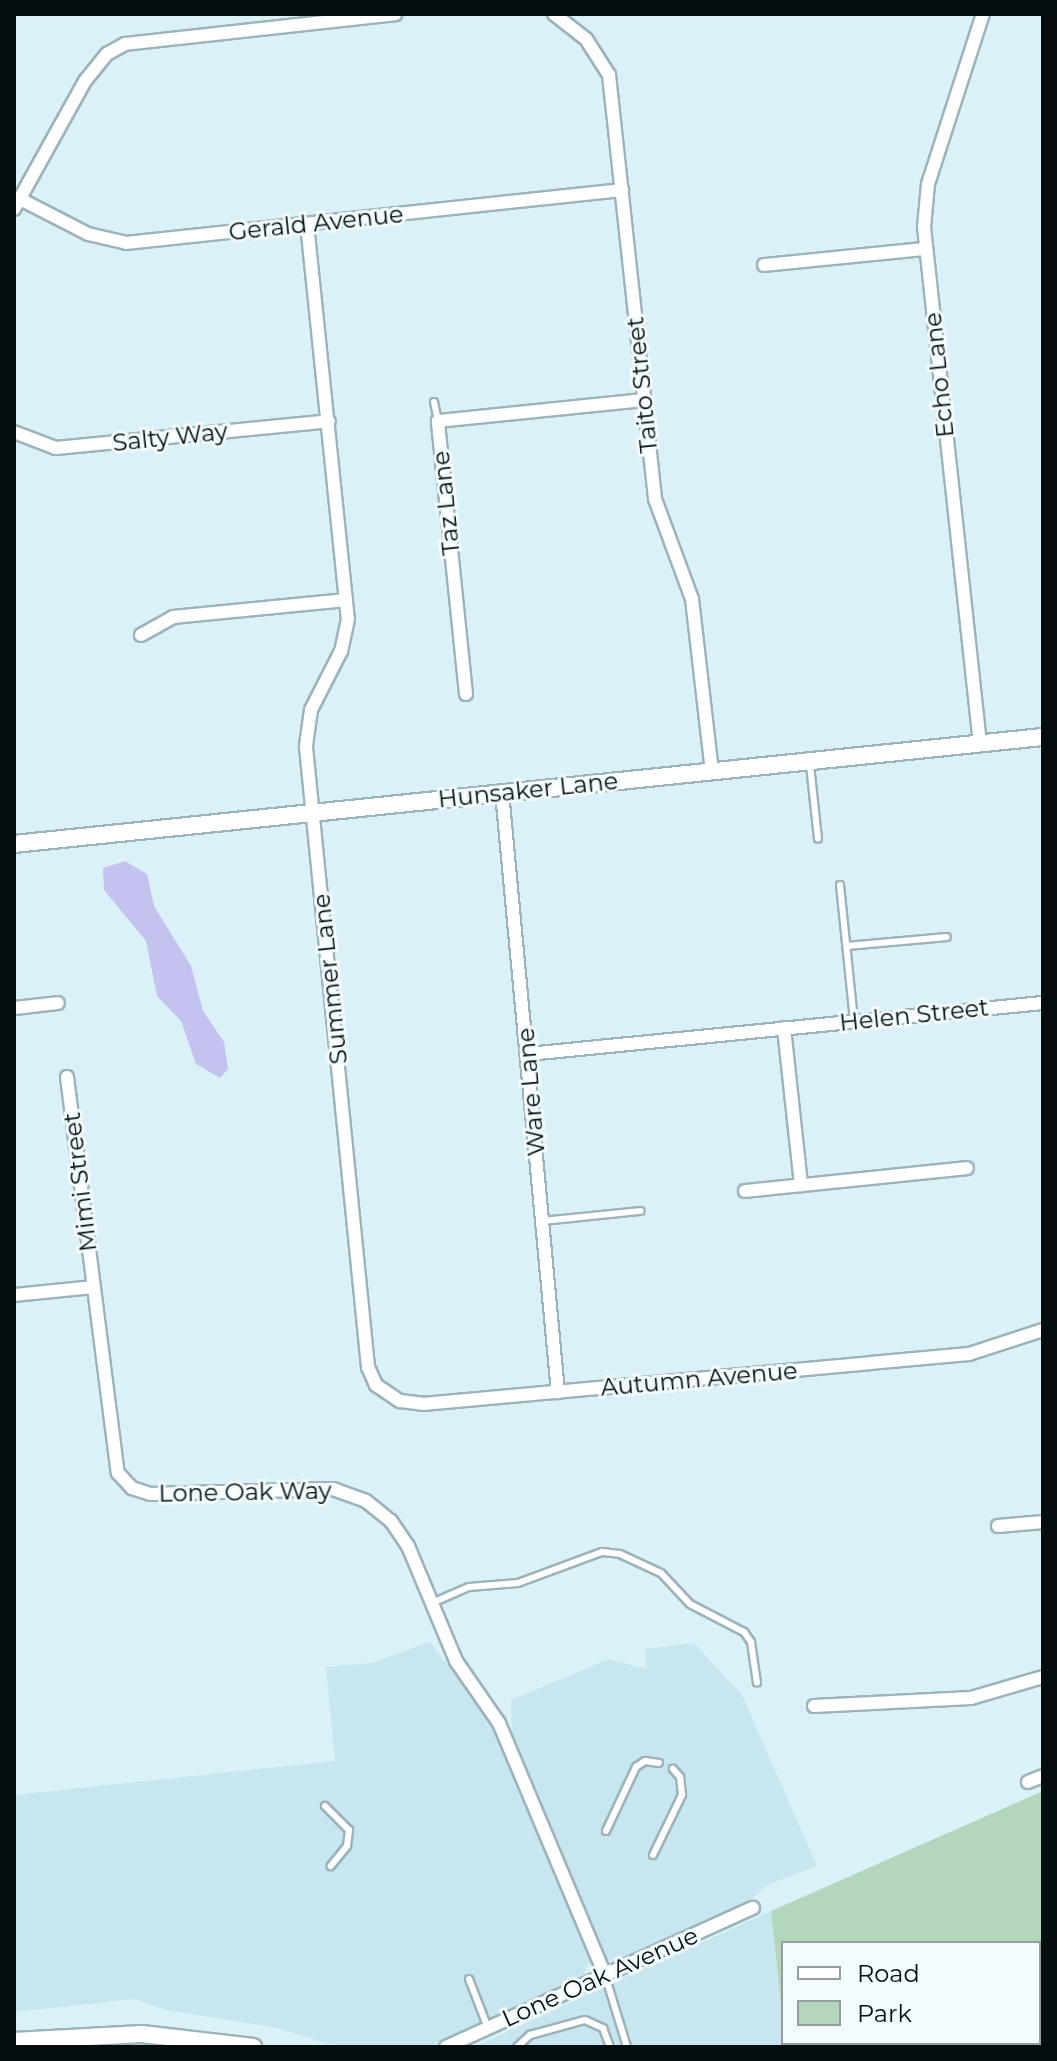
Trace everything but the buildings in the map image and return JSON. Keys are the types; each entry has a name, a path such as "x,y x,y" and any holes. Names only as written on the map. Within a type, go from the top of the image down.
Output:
{"street":[{"path":"17,204 85,81 107,54 125,44 395,14"},
{"name":"Taito Street","path":"554,14 586,39 609,75 656,506 694,608 712,771"},
{"name":"Echo Lane","path":"980,744 925,249 928,184 983,14"},
{"name":"Gerald Avenue","path":"17,204 106,241 307,224 622,190"},
{"name":"Summer Lane","path":"307,224 346,600 344,642 308,723 313,813 368,1367"},
{"path":"764,265 925,249"},
{"name":"Taz Lane","path":"466,694 438,421 643,400"},
{"name":"Salty Way","path":"14,433 56,448 329,421"},
{"path":"141,635 166,619 346,600"},
{"name":"Hunsaker Lane","path":"14,844 1043,737"},
{"name":"Ware Lane","path":"502,792 558,1392"},
{"path":"14,1008 58,1003"},
{"name":"Helen Street","path":"528,1054 1043,1003"},
{"path":"784,1028 801,1185"},
{"name":"Mimi Street","path":"67,1077 93,1287"},
{"path":"745,1191 967,1168"},
{"path":"14,1295 93,1287"},
{"name":"Lone Oak Way","path":"93,1287 112,1454 128,1485 150,1494 319,1488 358,1496 397,1527 460,1668 499,1723 605,1975"},
{"name":"Autumn Avenue","path":"368,1367 382,1390 415,1404 969,1354 1043,1330"},
{"path":"998,1526 1043,1522"},
{"path":"814,1706 971,1698 1043,1677"},
{"path":"1028,1782 1043,1776"},
{"name":"Lone Oak Avenue","path":"449,2046 753,1908"},
{"path":"14,2041 137,2041 253,2047"}],"lane":[{"path":"434,402 438,421"},
{"path":"809,761 818,839"},
{"path":"840,885 854,1021"},
{"path":"847,946 947,937"},
{"path":"543,1221 640,1211"},
{"path":"432,1603 469,1587 512,1584 602,1552 620,1554 661,1573 690,1604 744,1632 751,1642 757,1683"},
{"path":"606,1831 636,1767 645,1761 659,1763"},
{"path":"653,1855 682,1795 680,1777 673,1769"},
{"path":"325,1806 349,1830 347,1846 331,1866"},
{"path":"605,1975 627,2047"},
{"path":"469,1979 488,2028"},
{"path":"517,2047 530,2035 585,2020 603,2028 610,2047"}],"shaded area":[{"path":"430,1642 493,1725 591,1958 584,1974 428,2047 337,2047 278,2028 166,2010 135,1999 14,2012 14,1795 335,1761 326,1667 371,1663"},
{"path":"694,1643 742,1695 817,1866 767,1885 744,1906 622,1961 611,1961 603,1955 512,1735 511,1700 609,1659 646,1669 645,1649"},
{"path":"771,1911 781,2008 781,2045 785,2047 474,2047"}],"green space":[{"path":"1043,1791 1043,2047 785,2047 1041,2045 1041,1941 781,1941 781,2005 771,1911"}],"water":[{"path":"125,861 147,874 154,906 191,966 203,1011 224,1042 228,1069 220,1078 196,1064 181,1021 157,996 146,941 104,890 103,868"}]}
